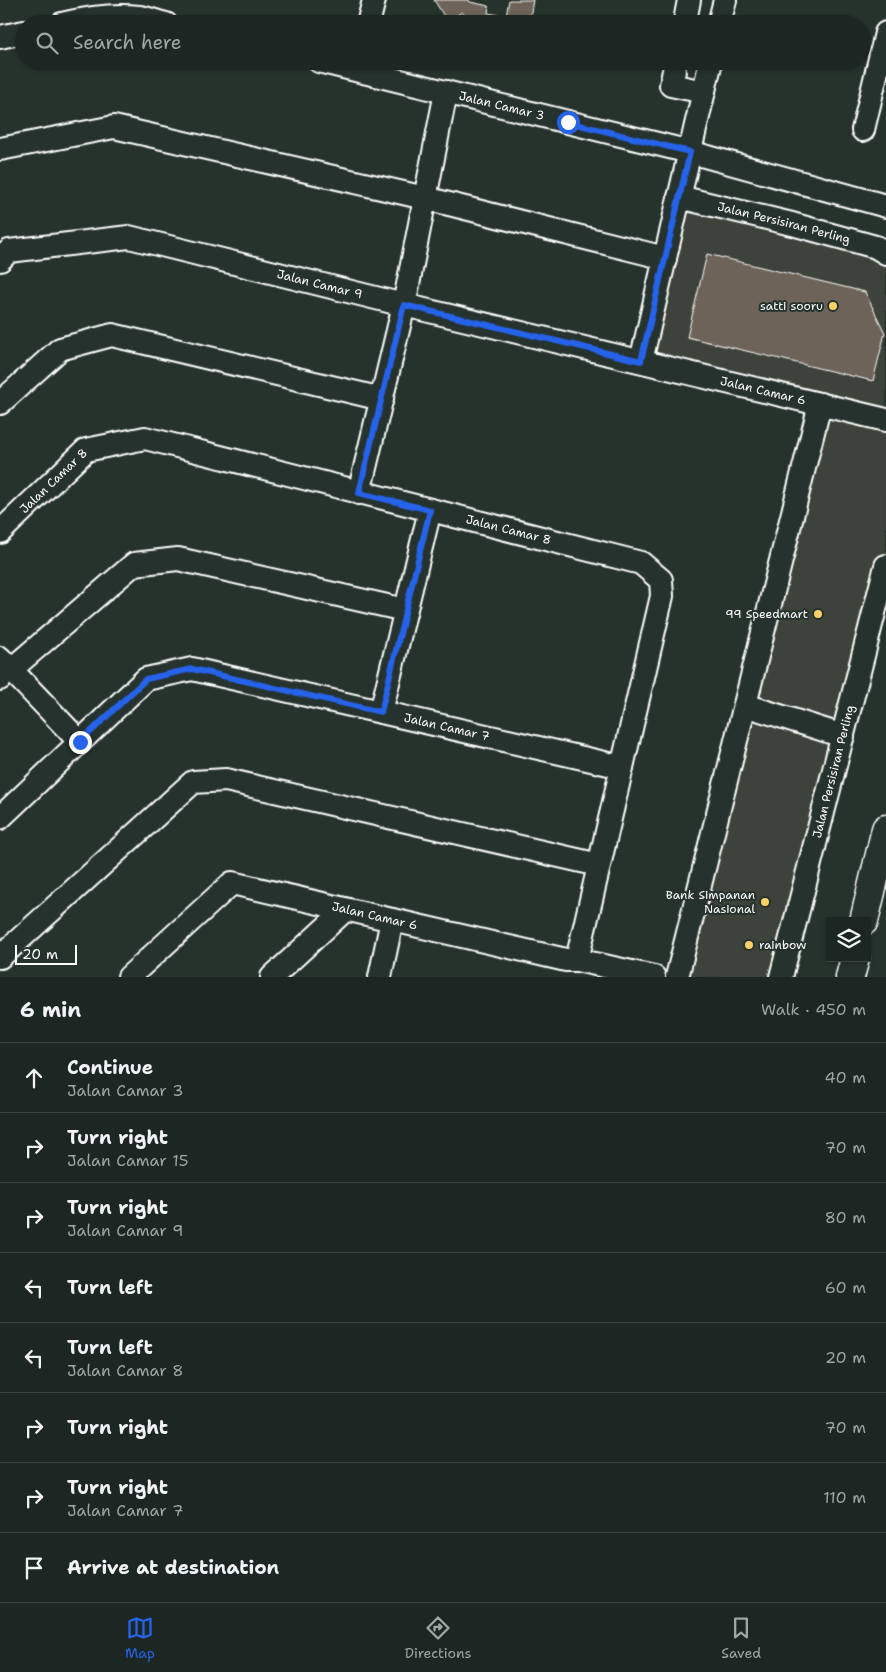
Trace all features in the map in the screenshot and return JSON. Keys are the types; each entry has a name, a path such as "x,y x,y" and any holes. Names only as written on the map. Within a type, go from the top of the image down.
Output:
{"highway":[{"path":"865,917 886,829"},
{"path":"850,977 854,962"}],"street":[{"path":"370,15 374,0"},
{"path":"721,15 725,0"},
{"path":"863,130 886,33"},
{"path":"0,37 15,34"},
{"name":"Jalan Camar 3","path":"372,70 446,92 690,152 886,206"},
{"path":"641,361 709,70"},
{"path":"674,71 671,85 704,92"},
{"path":"359,493 404,305 446,92"},
{"path":"0,149 114,127 425,198 665,258"},
{"name":"Jalan Persisiran Perling","path":"679,197 801,226 876,247 886,253"},
{"name":"Jalan Camar 9","path":"0,260 9,251 129,237 641,361"},
{"path":"0,404 60,349 112,335 382,399"},
{"name":"Jalan Camar 6","path":"641,361 886,420"},
{"path":"677,977 820,404"},
{"name":"Jalan Camar 8","path":"0,532 86,450 146,438 641,563 661,580 662,596 599,865 569,966"},
{"path":"381,712 430,510"},
{"path":"80,742 4,669 134,564 178,559 405,610"},
{"name":"Jalan Persisiran Perling","path":"781,977 886,566"},
{"name":"Jalan Camar 7","path":"0,818 146,679 192,669 622,767"},
{"path":"744,705 842,736"},
{"path":"0,957 193,782 226,780 599,865"},
{"name":"Jalan Camar 6","path":"129,977 232,883 392,920 569,966 654,977"},
{"path":"272,977 345,910"},
{"path":"380,977 392,920"}],"shaded area":[{"path":"689,191 886,245 886,593 790,977 692,977 674,973 816,395 650,355"}],"building":[{"path":"434,0 469,0 470,2 489,6 488,13 500,15 464,15 462,12 457,15 443,15"},
{"path":"509,0 533,0 530,15 506,15"},
{"path":"707,254 865,292 885,333 873,381 687,337"}],"place":[{"name":"satti sooru","path":"833,306"},
{"name":"99 Speedmart","path":"818,614"},
{"name":"Bank Simpanan Nasional","path":"765,902"},
{"name":"rainbow","path":"749,945"}],"route":[{"path":"80,742 146,679 192,669 381,712 430,510 359,493 404,305 641,361 690,152 568,122"}]}
